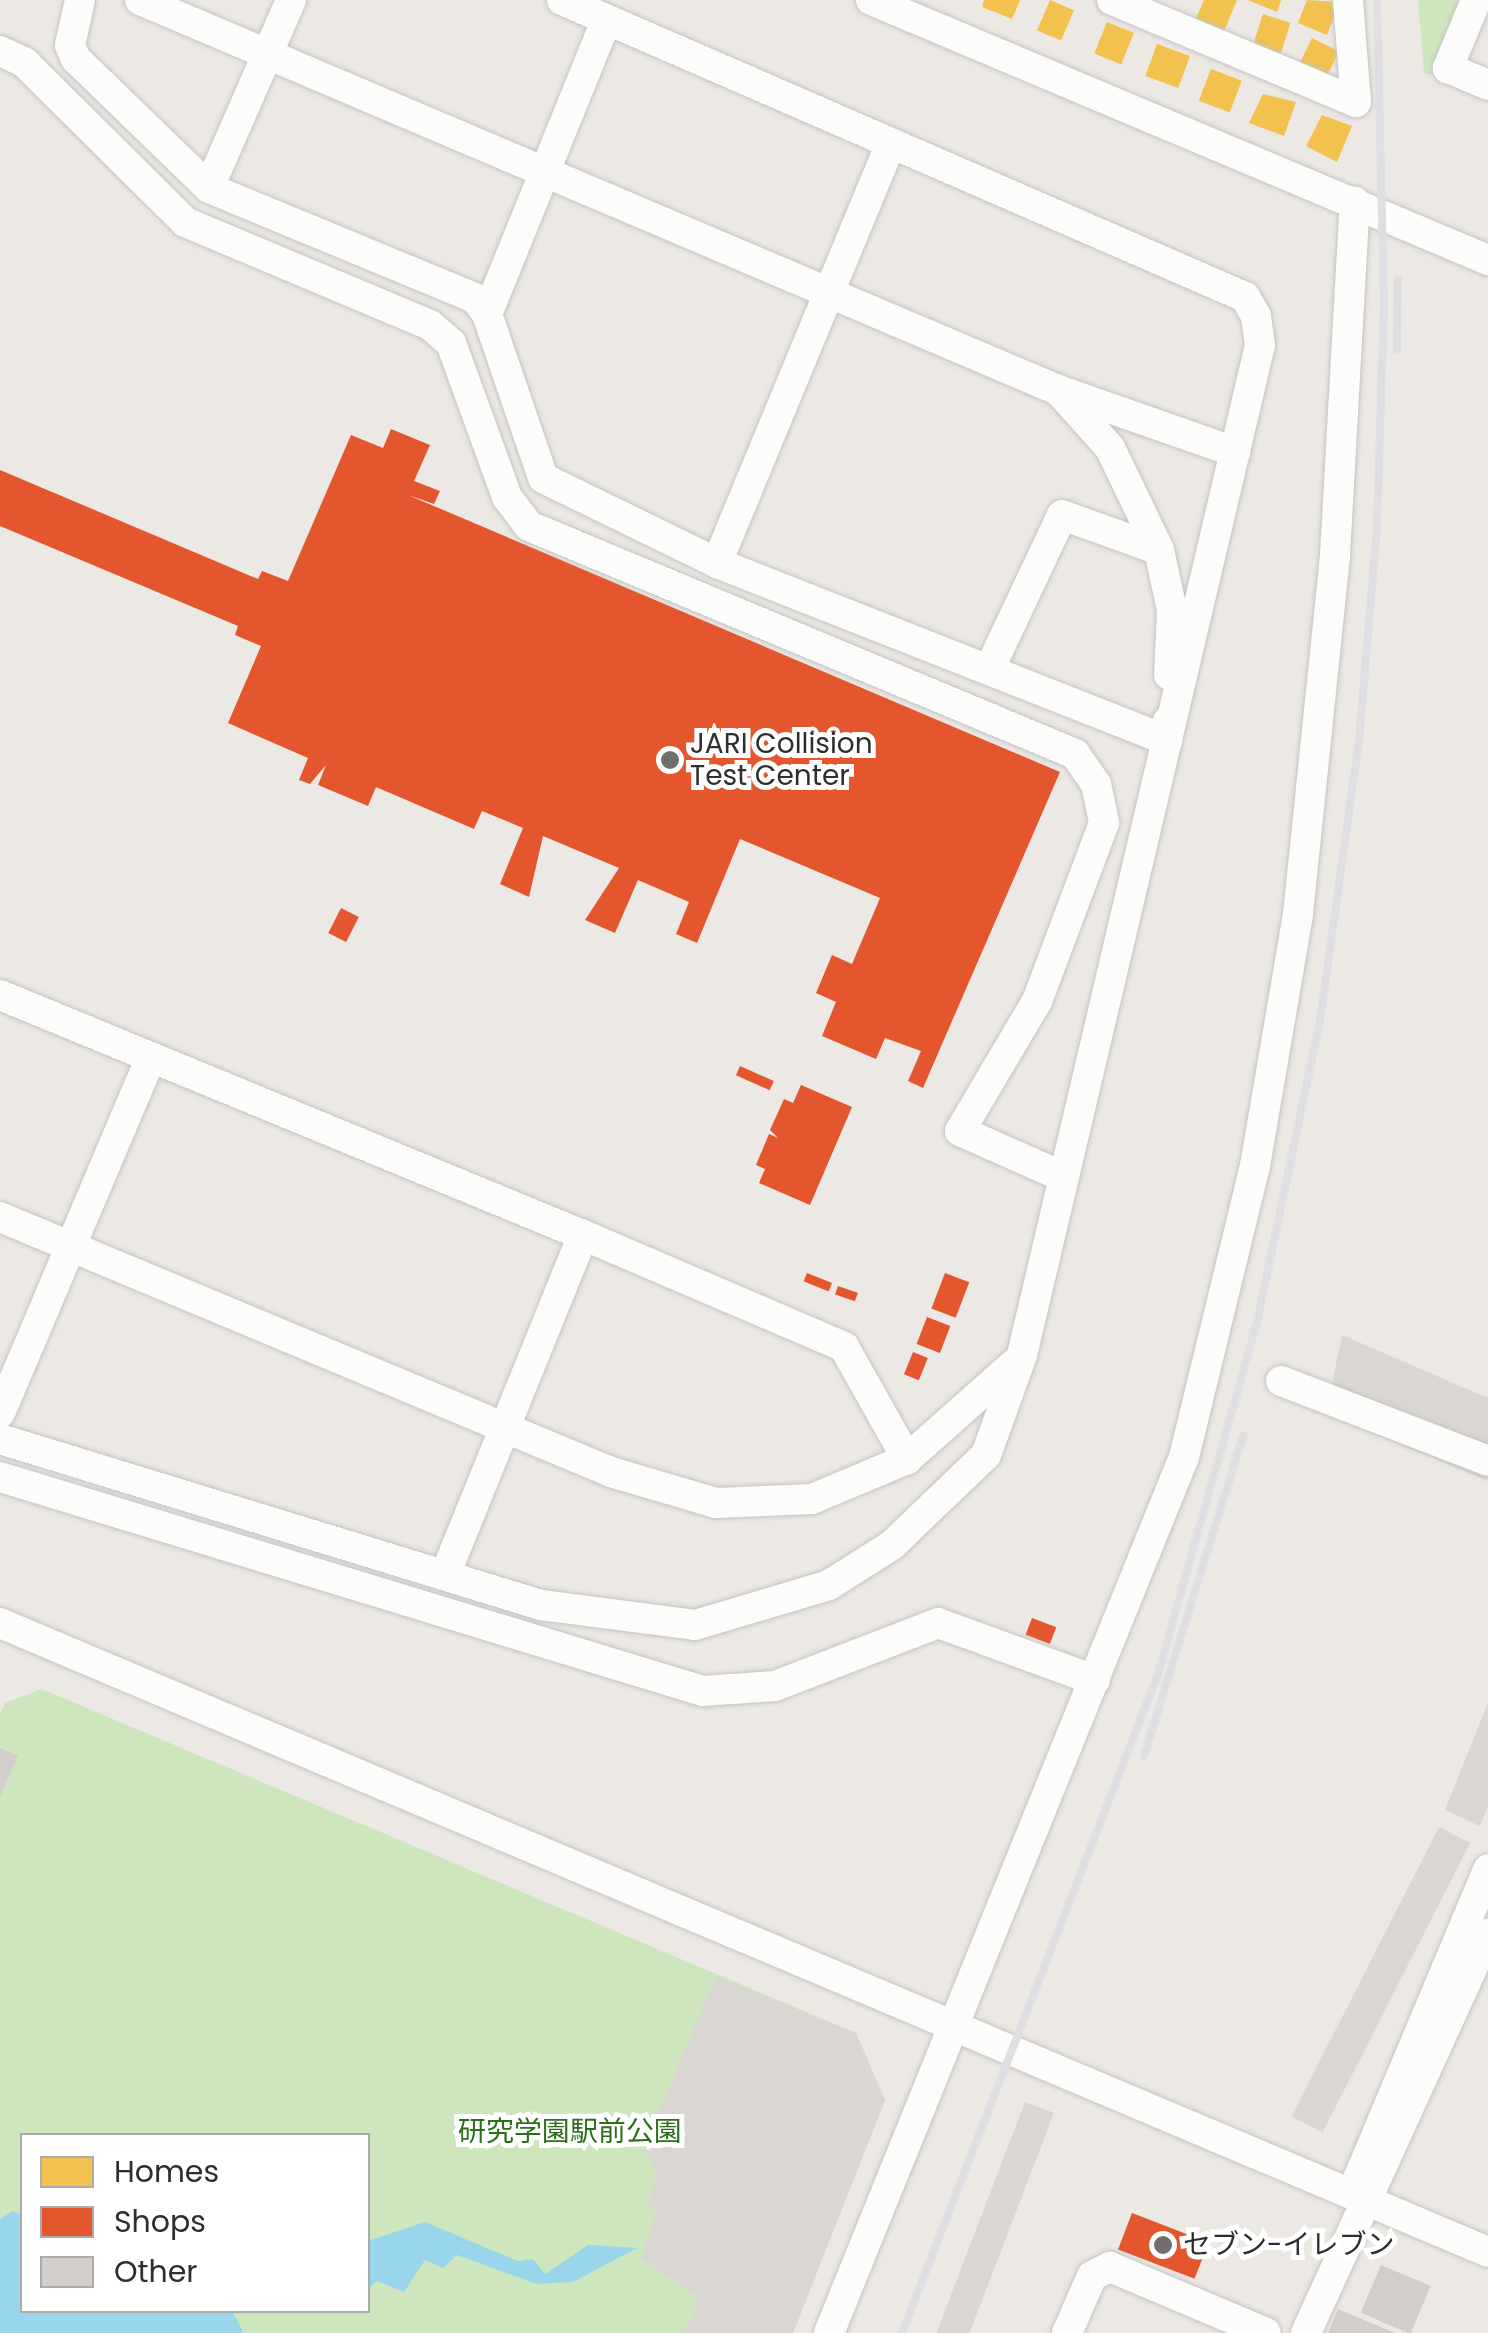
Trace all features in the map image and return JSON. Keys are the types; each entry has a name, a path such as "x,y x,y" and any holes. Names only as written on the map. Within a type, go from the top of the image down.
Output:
{"street":[{"path":"80,0 70,45 76,59 210,188 475,298 487,314 552,490 717,563 1167,740"},
{"path":"140,0 1058,390 1235,452"},
{"path":"210,188 290,0"},
{"path":"0,1440 446,1572 541,1605 642,1622 695,1625 776,1605 892,1545 986,1455 1022,1356 1260,345 1245,297 890,146 562,0"},
{"path":"871,0 1488,260"},
{"path":"1112,0 1356,102 1348,0"},
{"path":"1476,0 1448,68 1488,85"},
{"path":"487,314 606,21"},
{"path":"0,51 24,62 175,215 451,343 507,497 529,526 1075,754 1096,784 1104,823 1037,1002 960,1132 1064,1177"},
{"path":"717,563 890,146"},
{"path":"829,2333 1184,1457 1255,1166 1318,773 1355,202"},
{"path":"1058,390 1110,448 1159,550 1172,610 1167,740"},
{"path":"989,670 1062,515 1159,550"},
{"path":"0,995 844,1347 907,1459"},
{"path":"0,1413 150,1060"},
{"path":"0,1217 505,1427 716,1504 812,1499 907,1459 1022,1356"},
{"path":"446,1572 583,1235"},
{"path":"1281,1381 1488,1460"},
{"path":"0,1477 703,1690 775,1686 938,1623 1095,1680"},
{"path":"0,1622 1488,2252"},
{"path":"1364,2199 1358,2178 1488,1869"},
{"path":"1306,2333 1364,2199 1380,2188 1488,1933"},
{"path":"1068,2333 1092,2276 1110,2267 1266,2333"}],"green space":[{"path":"1418,0 1463,0 1430,75 1424,73"},
{"name":"研究学園駅前公園","path":"42,1689 856,2033 885,2100 793,2333 0,2333 0,1714 5,1703"}],"shaded area":[{"path":"1342,1335 1488,1398 1488,1481 1326,1413"},
{"path":"1488,1703 1488,1806 1480,1826 1445,1810"},
{"path":"1439,1827 1470,1843 1323,2132 1291,2117"},
{"path":"716,1976 856,2033 885,2100 793,2333 679,2333 695,2316 695,2295 641,2258 656,2211 647,2205 656,2176 645,2145"},
{"path":"1025,2102 1054,2113 970,2333 936,2333"}],"water":[{"path":"13,2211 20,2213 20,2313 233,2313 244,2333 0,2333 0,2219"},
{"path":"425,2222 518,2261 533,2259 545,2274 588,2245 637,2248 573,2282 537,2284 457,2255 443,2268 425,2260 404,2292 377,2281 370,2287 370,2240"}],"building: Homes":[{"path":"984,0 1020,0 1012,19 982,7"},
{"path":"1050,0 1074,10 1061,41 1037,30"},
{"path":"1204,0 1237,0 1223,34 1194,23"},
{"path":"1248,0 1281,0 1277,12"},
{"path":"1307,0 1340,2 1327,35 1298,23"},
{"path":"1263,14 1291,23 1281,53 1253,44"},
{"path":"1107,22 1134,33 1121,64 1094,54"},
{"path":"1312,38 1339,51 1325,79 1298,66"},
{"path":"1157,44 1190,56 1178,88 1145,76"},
{"path":"1211,69 1242,81 1230,113 1199,101"},
{"path":"1263,94 1296,102 1284,136 1249,123"},
{"path":"1322,115 1352,126 1337,162 1306,146"}],"building: Shops":[{"name":"JARI Collision Test Center","path":"391,429 430,445 414,481 440,491 434,504 408,495 1060,772 923,1088 908,1081 921,1051 885,1038 876,1059 822,1036 836,1002 816,993 832,955 852,964 880,898 740,839 697,943 676,934 689,902 638,880 615,933 585,920 619,868 543,836 529,897 500,884 523,828 482,811 474,829 376,787 368,806 318,785 326,765 310,784 299,780 308,758 228,723 261,646 235,635 238,626 0,526 0,470 258,579 262,571 288,581 351,435 383,448"},
{"path":"341,908 359,917 346,942 328,933"},
{"path":"740,1066 774,1081 770,1090 736,1075"},
{"path":"801,1085 852,1107 810,1205 759,1183 765,1169 756,1165 769,1134 778,1138 770,1130 784,1099 793,1103"},
{"path":"807,1273 832,1283 829,1291 804,1281"},
{"path":"945,1273 969,1282 956,1318 931,1308"},
{"path":"838,1286 858,1293 855,1301 835,1295"},
{"path":"927,1317 950,1326 940,1353 917,1344"},
{"path":"913,1352 928,1358 919,1380 904,1374"},
{"path":"1032,1618 1056,1627 1050,1644 1026,1635"},
{"name":"セブン-イレブン","path":"1132,2213 1209,2242 1195,2279 1118,2249"}],"building: Other":[{"path":"0,1748 18,1755 0,1797"},
{"path":"1381,2265 1431,2286 1411,2333 1361,2313"},
{"path":"1338,2309 1395,2333 1328,2333"}],"railway":[{"path":"902,2333 1158,1674 1257,1322 1320,1021 1359,741 1377,525 1384,307 1377,0"},
{"path":"1397,350 1398,280"},
{"path":"1144,1756 1243,1436"}],"place":[{"name":"JARI Collision Test Center","path":"670,760"},
{"name":"セブン-イレブン","path":"1163,2245"}]}
